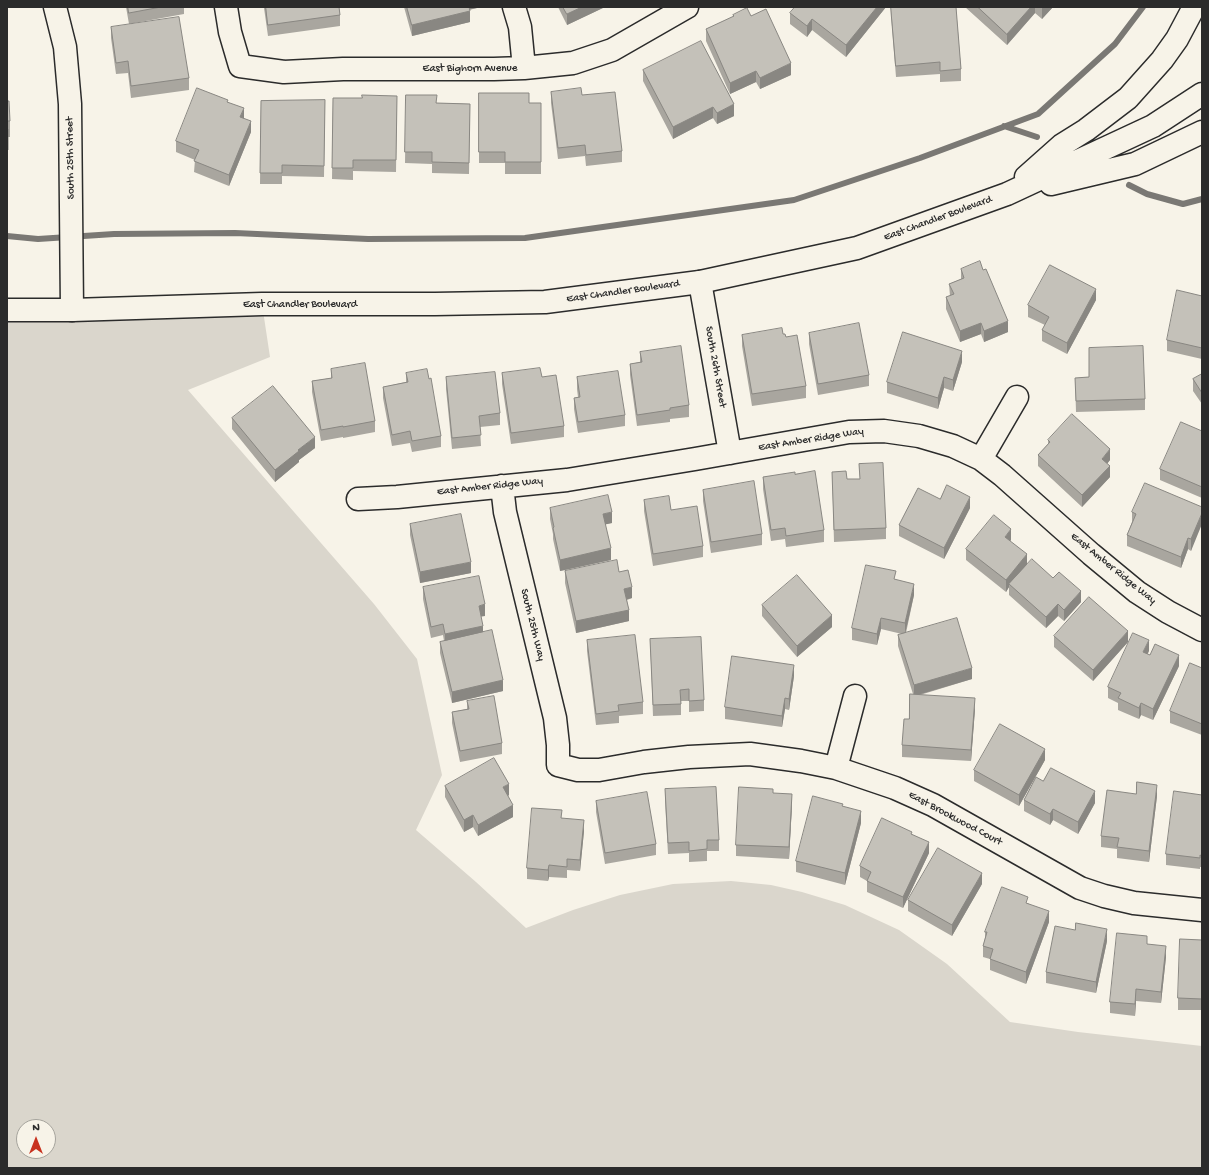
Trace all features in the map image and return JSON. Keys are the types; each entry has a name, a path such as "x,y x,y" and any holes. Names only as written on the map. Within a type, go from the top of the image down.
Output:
{"street":[{"name":"South 25th Street","path":"56,7 65,47 70,104 72,310"},
{"name":"East Bighorn Avenue","path":"226,7 230,32 240,66 284,72 343,69 524,68 573,62 612,50 687,7"},
{"path":"514,7 520,27 524,68"},
{"path":"1007,194 1062,145 1086,130 1128,98 1162,60 1177,39 1194,7"},
{"name":"East Chandler Boulevard","path":"7,310 72,310 262,304 435,304 545,302 700,282 857,248 1007,194 1153,126 1202,94"},
{"path":"1007,194 1135,164 1202,132"},
{"name":"South 26th Street","path":"700,282 730,453"},
{"path":"981,459 1017,397"},
{"name":"East Amber Ridge Way","path":"358,499 567,480 849,432 884,431 919,436 953,446 981,459 1002,475 1091,554 1137,592 1168,612 1202,630"},
{"name":"South 25th Way","path":"502,486 505,512 555,718 558,745 558,765"},
{"path":"836,768 855,696"},
{"name":"East Brookwood Court","path":"558,765 578,770 599,770 689,756 750,754 801,761 836,768 895,788 933,805 1080,888 1104,896 1134,903 1202,910"}],"shaded area":[{"path":"262,304 270,357 188,390 374,604 417,659 442,775 416,830 526,928 573,910 620,895 673,884 731,881 771,885 802,892 845,905 899,930 947,964 1010,1022 1078,1032 1202,1046 1202,1168 7,1168 7,310"}],"building":[{"path":"128,7 161,7 129,13"},
{"path":"266,7 339,7 340,15 268,25"},
{"path":"407,7 469,7 470,11 412,25"},
{"path":"563,7 582,7 567,14"},
{"path":"795,7 877,7 846,45 812,19 807,26 790,13"},
{"path":"891,7 956,7 961,69 940,71 940,62 896,66"},
{"path":"978,7 1031,7 1007,34"},
{"path":"747,8 751,16 766,9 791,63 760,78 756,71 730,83 706,29"},
{"path":"179,17 189,78 131,86 128,61 116,63 111,27"},
{"path":"701,41 734,104 717,113 713,107 673,127 643,70"},
{"path":"197,88 244,108 240,117 251,121 229,175 194,161 199,150 176,141"},
{"path":"581,88 582,95 615,92 622,151 586,155 585,145 558,148 551,92"},
{"path":"479,93 529,93 529,103 541,103 541,162 505,162 505,152 479,152"},
{"path":"362,95 397,96 396,160 353,160 353,168 332,168 333,98 362,98"},
{"path":"406,95 437,95 436,103 470,104 469,163 432,162 432,152 405,152"},
{"path":"325,100 324,166 282,165 282,173 260,173 261,101"},
{"path":"7,101 9,101 10,121 7,121"},
{"path":"8,129 8,150 7,150"},
{"path":"980,261 983,270 986,269 1008,321 984,331 981,323 960,331 946,297 954,294 949,284 964,278 961,269"},
{"path":"1050,265 1096,289 1067,343 1042,330 1049,317 1028,305"},
{"path":"1177,290 1202,296 1202,348 1167,340"},
{"path":"859,323 869,375 818,384 809,333"},
{"path":"782,328 783,334 785,334 786,337 797,335 806,386 752,394 742,335"},
{"path":"903,332 962,351 953,380 944,377 938,398 887,382"},
{"path":"681,346 689,405 670,408 670,410 637,415 630,364 642,362 640,352"},
{"path":"1143,346 1145,399 1076,401 1075,378 1089,377 1089,348"},
{"path":"365,363 375,421 321,430 312,381 332,378 331,369"},
{"path":"540,368 542,377 556,375 564,426 511,433 502,373"},
{"path":"427,369 429,379 431,378 441,436 412,441 410,431 392,435 383,387 408,382 406,373"},
{"path":"618,371 625,415 578,422 574,398 580,397 577,377"},
{"path":"495,372 500,413 479,416 481,435 452,438 446,377"},
{"path":"1202,374 1202,393 1193,379"},
{"path":"273,386 315,437 275,470 232,418"},
{"path":"1072,414 1110,449 1102,459 1110,466 1082,495 1038,455 1050,442 1048,440"},
{"path":"1181,422 1202,431 1202,487 1160,469"},
{"path":"883,463 886,528 834,530 832,472 846,471 847,479 860,479 859,464"},
{"path":"815,471 824,530 786,536 785,528 771,530 763,477 795,472 795,474"},
{"path":"754,481 762,534 711,542 703,490"},
{"path":"1145,483 1202,507 1202,513 1191,539 1188,538 1181,557 1127,535 1136,514 1132,512"},
{"path":"947,485 970,497 944,548 899,525 918,488 940,499"},
{"path":"608,495 612,512 603,514 611,548 560,560 550,508"},
{"path":"669,496 671,510 697,506 703,546 653,554 644,500"},
{"path":"461,514 471,562 420,572 410,524"},
{"path":"994,515 1011,529 1005,537 1027,554 1006,580 966,549"},
{"path":"1032,559 1053,578 1059,572 1081,591 1064,610 1058,604 1046,617 1009,584"},
{"path":"617,560 619,572 628,570 632,587 624,589 629,610 576,621 565,571"},
{"path":"866,565 896,571 894,579 914,584 905,623 881,618 877,634 852,628"},
{"path":"797,575 832,615 797,646 762,605"},
{"path":"479,576 485,604 479,606 483,626 445,634 443,624 431,627 423,587"},
{"path":"1089,597 1128,631 1093,670 1054,636"},
{"path":"957,618 972,668 914,685 898,635"},
{"path":"492,630 503,680 452,692 440,642"},
{"path":"1133,633 1149,640 1143,652 1150,655 1155,644 1179,655 1153,709 1141,703 1139,708 1118,698 1121,693 1108,687"},
{"path":"635,635 643,702 618,705 619,711 596,714 587,640"},
{"path":"701,637 704,700 689,701 689,689 680,690 681,704 653,705 650,639"},
{"path":"732,656 794,665 789,699 785,698 782,716 725,707"},
{"path":"1190,663 1202,668 1202,724 1170,711"},
{"path":"910,694 975,698 971,750 902,745 904,719 909,719"},
{"path":"494,696 502,743 460,751 452,712 469,709 467,701"},
{"path":"1000,724 1045,749 1019,795 974,770"},
{"path":"494,758 509,784 503,787 513,805 478,825 473,815 464,820 445,786"},
{"path":"1051,768 1095,791 1078,822 1053,809 1050,814 1024,800 1036,777 1043,781"},
{"path":"1137,782 1157,785 1149,851 1117,847 1119,838 1101,836 1107,790 1136,794"},
{"path":"716,787 719,840 707,840 707,849 689,851 689,842 668,843 665,789"},
{"path":"739,787 773,789 773,793 792,794 789,847 736,845"},
{"path":"1174,791 1202,795 1202,856 1200,855 1200,858 1166,854"},
{"path":"647,792 656,844 605,853 596,801"},
{"path":"813,796 843,804 842,806 861,811 845,873 796,861"},
{"path":"532,808 562,810 561,818 584,820 580,860 567,859 567,867 549,865 548,870 527,868"},
{"path":"882,818 929,842 903,897 867,881 871,872 860,866"},
{"path":"938,848 982,873 952,925 908,900"},
{"path":"1002,887 1028,897 1026,903 1049,911 1026,972 990,959 993,949 983,946 987,932 985,932"},
{"path":"1076,923 1107,929 1096,982 1046,972 1055,926 1075,930"},
{"path":"1117,933 1147,936 1147,944 1166,946 1161,992 1136,989 1135,1004 1110,1002"},
{"path":"1180,939 1202,940 1202,999 1178,998"}],"waterway":[{"path":"7,236 38,239 114,234 235,233 368,239 525,238 794,200 920,158 1038,114 1115,44 1143,7"},
{"path":"1004,126 1037,137"},
{"path":"1129,185 1147,194 1183,204 1202,199"}]}
